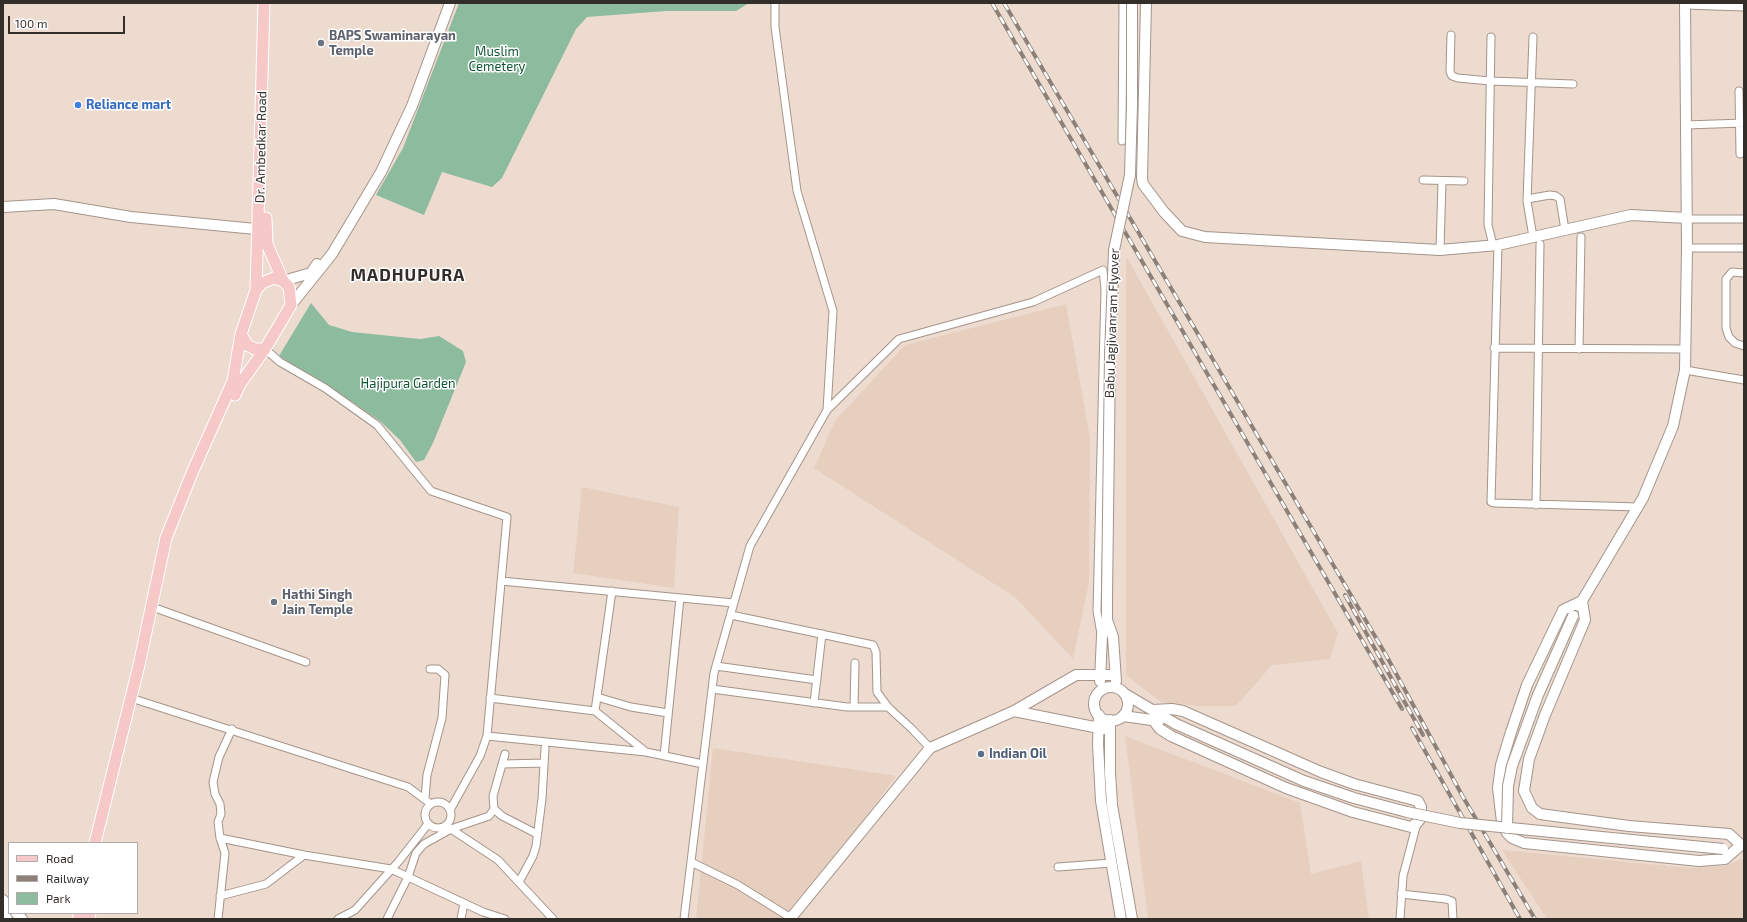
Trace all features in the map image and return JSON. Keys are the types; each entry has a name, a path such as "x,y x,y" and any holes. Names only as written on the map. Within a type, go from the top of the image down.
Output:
{"main road":[{"name":"Dr. Ambedkar Road","path":"264,3 262,230 283,281 289,287 290,305"},
{"name":"Dr. Ambedkar Road","path":"135,699 166,538 192,473 233,381 241,334 256,290 262,230 271,3"},
{"path":"256,290 262,283 274,278 283,281"},
{"path":"95,842 135,699 158,609 173,540 199,476 240,384 265,349 290,305"},
{"path":"241,334 247,345 255,349 265,349"},
{"path":"102,842 135,699"}],"street":[{"path":"283,281 311,273 330,246 376,169 407,104 443,3"},
{"path":"290,305 314,279 332,254 381,172 412,106 450,3"},
{"path":"775,3 775,27 797,191 833,311 827,410"},
{"path":"1122,141 1123,3"},
{"name":"Babu Jagjivanram Flyover","path":"1107,620 1110,354 1114,250 1130,175 1132,3"},
{"path":"1146,3 1146,74 1141,172 1143,184 1164,212 1182,231 1205,236 1440,250 1536,241 1565,230 1631,215 1744,219"},
{"path":"1507,828 1508,786 1512,766 1538,695 1573,616 1639,507 1673,426 1685,370 1687,218 1685,4 1744,7"},
{"path":"1452,35 1450,72 1452,76 1458,78 1490,81 1573,84"},
{"path":"1491,37 1488,225 1496,245 1490,499 1494,503 1639,507"},
{"path":"1533,37 1527,199 1528,217 1536,241 1536,505"},
{"path":"1739,91 1742,123 1740,154"},
{"path":"1686,125 1742,123"},
{"path":"1423,180 1464,181"},
{"path":"1440,250 1442,180"},
{"path":"1527,199 1550,195 1556,196 1560,199 1565,230"},
{"path":"3,207 54,204 131,217 262,230"},
{"path":"1579,349 1581,236"},
{"path":"1687,248 1744,248"},
{"path":"684,919 716,666 750,546 827,410 899,339 1033,302 1103,270 1105,289 1097,611 1102,636 1100,691 1094,700 1096,711 1110,725 1112,805 1132,919"},
{"path":"1744,273 1732,272 1728,275 1726,280 1726,328 1729,337 1735,343 1744,346"},
{"path":"1494,348 1685,350"},
{"path":"265,349 280,362 325,388 377,425 432,491 507,517 487,736 480,756 450,810"},
{"path":"1685,370 1744,380"},
{"path":"501,581 734,603"},
{"path":"594,711 612,591"},
{"path":"664,756 680,598"},
{"path":"1582,601 1563,610 1528,685 1501,765 1498,788 1502,822 1512,838 1524,843 1699,861 1725,860 1743,844"},
{"path":"1582,601 1585,620 1545,715 1529,760 1524,790 1532,808 1540,814 1629,826 1728,834 1743,844"},
{"path":"158,609 306,662"},
{"path":"731,615 873,645 876,652 877,692 888,707 930,748"},
{"path":"1102,636 1107,620"},
{"path":"1107,620 1113,637 1116,688"},
{"path":"814,703 822,634"},
{"path":"854,707 855,663"},
{"path":"716,666 817,680"},
{"path":"425,798 427,775 442,718 446,676 438,669 430,669"},
{"path":"691,862 738,885 790,918 930,748 1014,711 1076,675 1116,675"},
{"path":"1100,691 1111,687 1116,688 1153,715 1304,781 1354,798 1407,812 1460,823 1723,849 1743,844"},
{"path":"712,689 814,703 854,707 888,707"},
{"path":"1014,711 1098,728 1110,725 1123,716 1128,705 1125,694"},
{"path":"597,697 631,707 668,713"},
{"path":"490,698 594,711 646,752"},
{"path":"135,699 232,729 408,787 425,798 431,804"},
{"path":"1123,716 1153,715 1172,709 1183,711 1321,772 1354,784 1418,801 1422,812 1403,876 1400,919"},
{"path":"1099,715 1098,768 1101,801 1121,919"},
{"path":"1153,715 1160,728 1171,736 1286,788 1353,812 1411,827 1418,824"},
{"path":"218,919 225,853 220,838 218,822 220,804 215,794 213,782 219,757 232,729"},
{"path":"487,736 646,752 703,764"},
{"path":"519,882 533,856 537,834 545,748"},
{"path":"387,919 408,877 416,853 424,844 448,827 451,818 450,810 444,803 440,802 431,804 426,811 426,820 428,824 435,828 448,827 489,816 494,809 493,796 505,754"},
{"path":"503,764 544,763"},
{"path":"1498,788 1524,790"},
{"path":"494,809 502,816 537,834"},
{"path":"338,919 355,910 428,824"},
{"path":"448,827 498,860 553,919"},
{"path":"220,838 304,855 391,869 464,903 505,919"},
{"path":"220,896 266,884 304,855"},
{"path":"1058,867 1111,863"},
{"path":"1401,894 1446,898 1452,901 1453,919"},
{"path":"461,919 464,903"},
{"path":"3,913 7,919"}],"shaded area":[{"path":"1126,256 1338,633 1330,659 1272,665 1236,706 1198,706 1161,702 1126,675"},
{"path":"1066,304 1090,438 1089,582 1073,659 1016,598 814,468 835,421 905,345"},
{"path":"582,487 679,507 674,588 573,573"},
{"path":"1125,736 1300,803 1311,874 1361,861 1369,919 1148,919"},
{"path":"713,748 896,776 857,829 782,919 696,919"},
{"path":"1502,850 1690,868 1725,866 1744,858 1744,919 1547,919"}],"green space":[{"name":"Muslim Cemetery","path":"459,3 749,3 736,11 666,11 587,17 576,29 502,178 492,187 442,172 424,215 376,195 403,148"},
{"name":"Hajipura Garden","path":"311,303 329,325 352,332 420,339 439,336 463,351 466,362 433,443 424,460 416,462 400,440 380,421 336,391 279,356"}],"railway":[{"path":"992,3 1402,709"},
{"path":"1004,3 1386,655 1463,797 1535,919"},
{"path":"1345,595 1423,735"},
{"path":"1412,728 1520,919"}],"place":[{"name":"BAPS Swaminarayan Temple","path":"321,43"},
{"name":"Reliance mart","path":"78,105"},
{"name":"Hathi Singh Jain Temple","path":"274,602"},
{"name":"Indian Oil","path":"981,754"}],"district":[{"name":"MADHUPURA","path":"408,275"}]}
